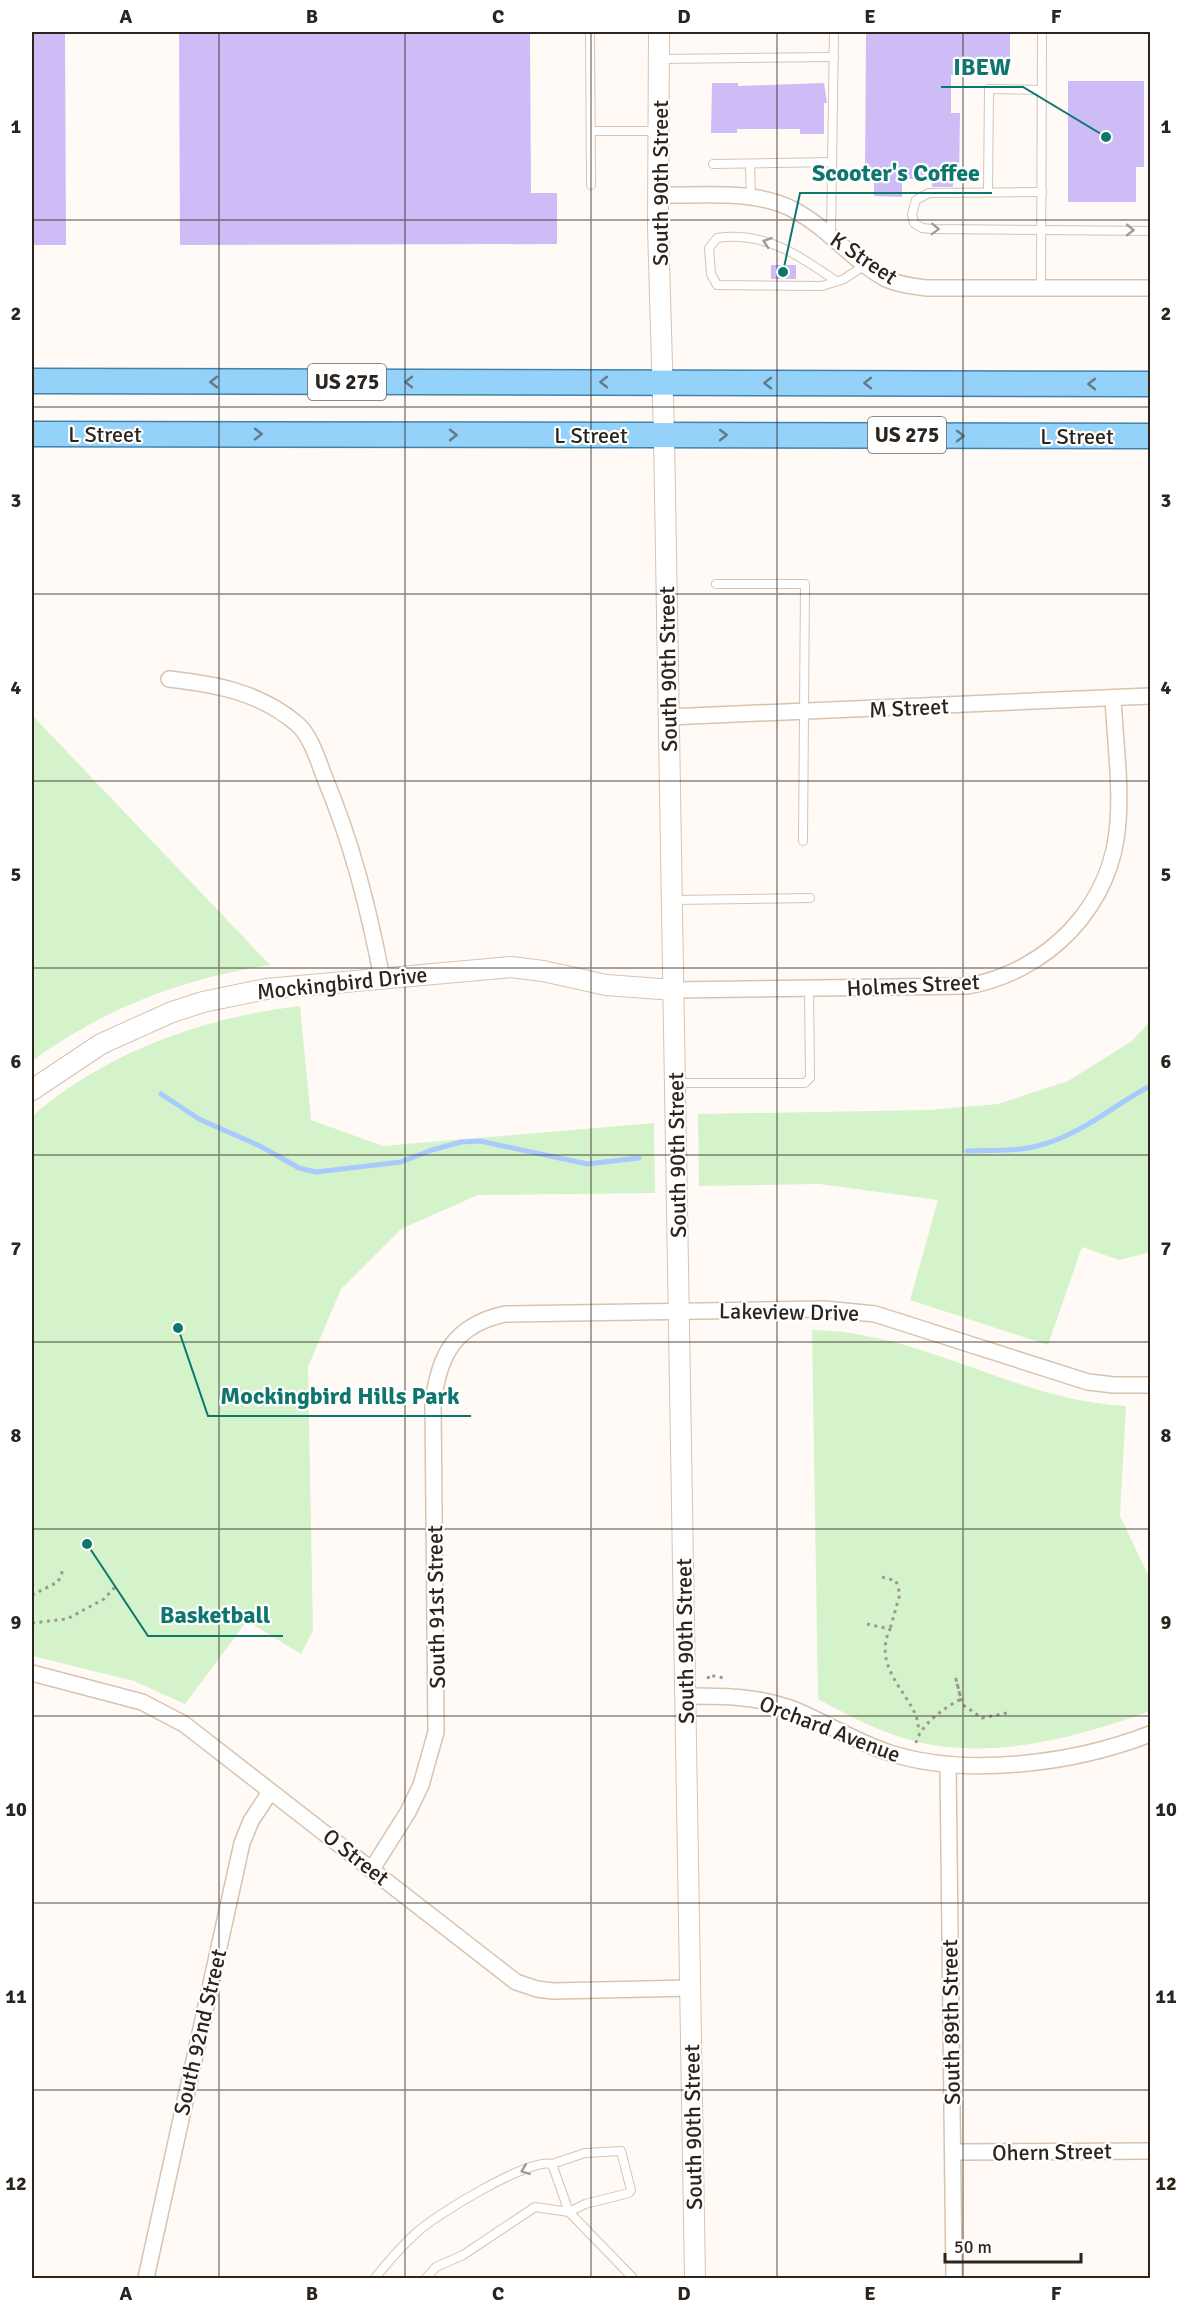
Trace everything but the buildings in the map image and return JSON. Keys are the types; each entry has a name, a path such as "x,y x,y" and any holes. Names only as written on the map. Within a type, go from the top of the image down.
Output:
{"main road":[{"name":"US 275","path":"32,381 1150,384"},
{"name":"L Street","path":"32,434 1150,436"}],"street":[{"name":"South 90th Street","path":"659,32 658,195 676,1083 695,2278"},
{"name":"K Street","path":"658,195 751,198 780,203 793,209 831,236 885,278 903,285 1150,288"},
{"path":"169,679 229,687 270,706 298,724 316,756 345,826 367,900 382,978"},
{"name":"M Street","path":"668,717 803,713 1150,696"},
{"name":"Holmes Street","path":"674,990 948,987 980,984 1004,976 1038,958 1071,932 1093,903 1102,886 1116,843 1119,821 1113,698"},
{"name":"Mockingbird Drive","path":"32,1090 101,1044 172,1012 266,989 511,967 543,971 606,985 674,990"},
{"name":"Lakeview Drive","path":"459,1336 474,1325 506,1314 856,1311 875,1314 1089,1382 1150,1385"},
{"name":"South 91st Street","path":"372,1869 408,1812 421,1785 436,1732 438,1698 433,1403 440,1364 459,1336"},
{"name":"O Street","path":"32,1673 124,1697 156,1708 184,1725 516,1982 553,1991 691,1988"},
{"name":"Orchard Avenue","path":"686,1696 733,1696 771,1702 809,1716 887,1753 948,1765 975,1767 1013,1765 1129,1742 1150,1734"},
{"name":"South 89th Street","path":"948,1765 954,2278"},
{"name":"South 92nd Street","path":"146,2278 242,1844 251,1821 270,1792"},
{"name":"Ohern Street","path":"953,2152 1150,2151"}],"lane":[{"path":"590,32 591,185"},
{"path":"831,236 834,32"},
{"path":"1041,288 1042,32"},
{"path":"659,59 834,57"},
{"path":"988,192 989,89 1042,90"},
{"path":"591,131 660,131"},
{"path":"713,164 832,162"},
{"path":"750,164 751,198"},
{"path":"1042,192 929,192 921,195 913,207 914,223 921,228 932,229 1150,231"},
{"path":"836,281 800,256 767,241 744,236 717,238 709,248 711,274 717,285 822,286 844,279 867,264"},
{"path":"716,584 805,584 807,622 803,713 803,841"},
{"path":"672,900 810,898"},
{"path":"676,1083 805,1083 810,1077 809,990"},
{"path":"375,2278 416,2233 453,2205 511,2175 545,2162 552,2164 602,2151 621,2151 625,2158 631,2186 629,2193 585,2204 569,2212 535,2207 464,2255 436,2267 426,2278"},
{"path":"552,2164 569,2212 633,2278"}],"path":[{"path":"32,1457 32,1470"},
{"path":"32,1595 58,1582 63,1570"},
{"path":"882,1577 896,1581 900,1594 888,1634 888,1664 899,1690 918,1718 916,1743"},
{"path":"32,1623 67,1619 104,1599 115,1587 118,1587"},
{"path":"867,1624 890,1629"},
{"path":"918,1732 961,1699 956,1679 962,1704 982,1718 1007,1713"}],"green space":[{"path":"32,715 270,965 206,978 145,998 87,1026 32,1061"},
{"path":"300,1006 311,1120 383,1146 654,1123 655,1193 478,1195 401,1229 341,1289 308,1367 313,1631 301,1654 247,1621 185,1704 134,1681 32,1656 32,1116 92,1073 158,1041 227,1019"},
{"path":"1150,1021 1150,1252 1119,1260 1082,1247 1048,1345 910,1300 938,1200 819,1184 699,1186 698,1114 929,1110 998,1104 1068,1081 1132,1041"},
{"path":"812,1330 853,1333 892,1342 1046,1392 1086,1401 1126,1406 1120,1516 1150,1579 1150,1711 1095,1729 1036,1743 1007,1747 947,1747 905,1739 866,1724 818,1699"}],"waterway":[{"path":"967,1151 1023,1149 1056,1140 1084,1127 1150,1086"},
{"path":"161,1094 199,1119 260,1146 299,1168 316,1172 401,1162 461,1142 480,1141 587,1164 639,1158"}],"place":[{"name":"IBEW","path":"1106,137"},
{"name":"Scooter's Coffee","path":"783,272"},
{"name":"Mockingbird Hills Park","path":"178,1328"},
{"name":"Basketball","path":"87,1544"}]}
